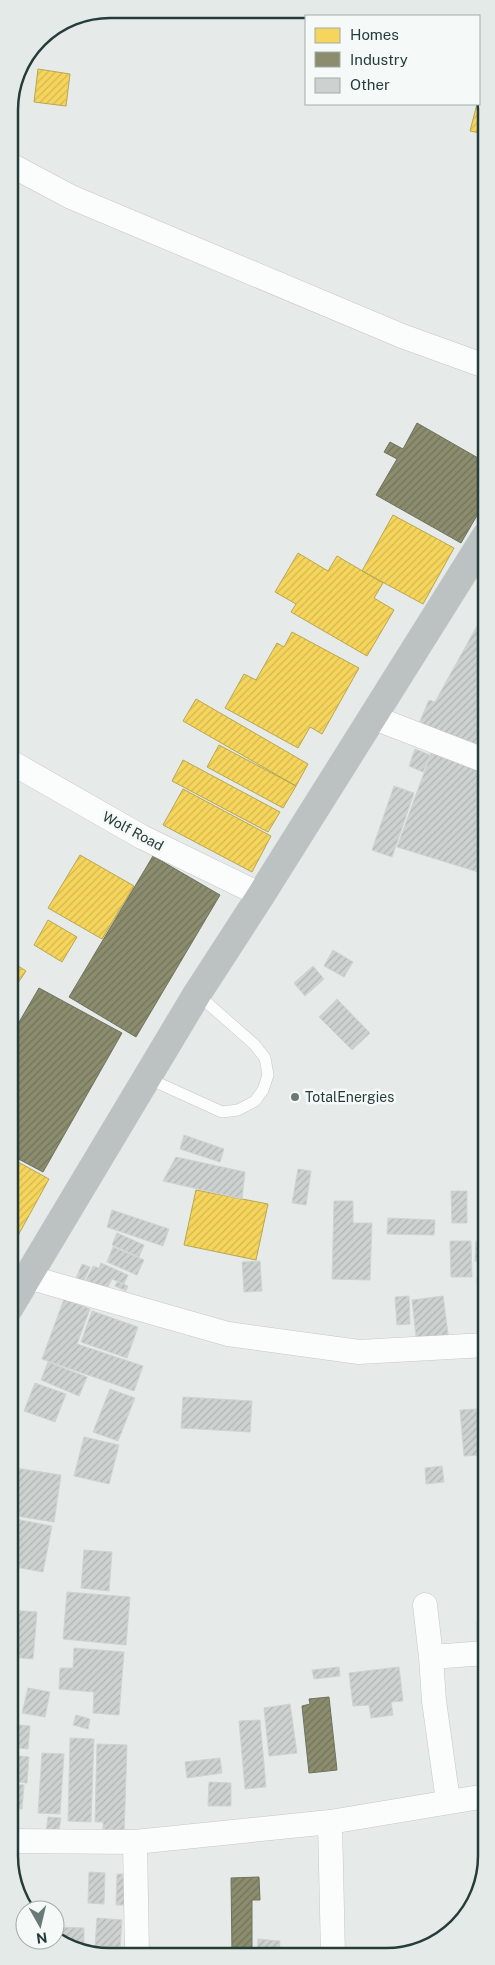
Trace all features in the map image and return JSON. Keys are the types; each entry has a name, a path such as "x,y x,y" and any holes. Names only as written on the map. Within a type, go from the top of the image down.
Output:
{"highway":[{"path":"18,1293 197,994 478,549"}],"street":[{"path":"18,169 71,197 402,336 478,363"},
{"path":"372,717 478,758"},
{"name":"Wolf Road","path":"18,766 142,838 261,895"},
{"path":"28,1277 228,1334 358,1352 477,1345"},
{"path":"425,1605 434,1701 448,1801"},
{"path":"431,1657 477,1654"},
{"path":"18,1841 134,1842 330,1822 477,1797"},
{"path":"330,1822 333,1948"},
{"path":"134,1842 137,1948"}],"lane":[{"path":"146,1078 222,1112 238,1110 255,1101 263,1090 268,1075 264,1058 254,1044 197,994"}],"building: Homes":[{"path":"38,69 70,74 66,106 34,102"},
{"path":"477,105 478,105 478,133 470,131"},
{"path":"393,515 454,548 423,604 362,571"},
{"path":"298,553 328,571 337,556 383,583 374,598 394,610 367,656 291,612 296,604 275,592"},
{"path":"292,632 359,668 322,734 310,727 298,748 225,708 244,674 256,680 277,643 284,647"},
{"path":"196,699 308,764 296,786 183,721"},
{"path":"219,745 296,786 283,808 207,767"},
{"path":"183,760 280,812 268,832 172,781"},
{"path":"183,789 271,836 252,872 163,825"},
{"path":"80,855 134,886 102,939 48,908"},
{"path":"48,920 77,937 62,962 34,945"},
{"path":"18,966 26,971 18,983"},
{"path":"18,1162 49,1179 18,1236"},
{"path":"196,1190 268,1204 256,1260 184,1245"}],"building: Industry":[{"path":"417,423 478,458 478,514 461,543 376,495 397,459 384,452 390,442 403,449"},
{"path":"153,856 220,895 136,1037 69,997"},
{"path":"39,988 122,1033 43,1172 18,1159 18,1024"},
{"path":"329,1697 337,1770 309,1773 302,1706 310,1704 309,1699"},
{"path":"259,1877 260,1900 252,1900 252,1948 232,1948 231,1878"}],"building: Other":[{"path":"478,626 478,748 418,726 429,700 435,702"},
{"path":"415,749 430,755 423,772 409,766"},
{"path":"432,751 478,765 478,872 397,847"},
{"path":"394,786 414,793 392,857 372,850"},
{"path":"333,950 353,962 344,977 324,966"},
{"path":"313,966 324,979 305,996 294,983"},
{"path":"337,999 370,1033 352,1050 319,1017"},
{"path":"184,1135 224,1149 220,1162 180,1149"},
{"path":"176,1157 245,1172 242,1199 163,1181"},
{"path":"298,1169 311,1171 306,1205 292,1203"},
{"path":"451,1191 467,1191 467,1223 452,1223"},
{"path":"334,1201 353,1201 353,1223 372,1223 370,1280 332,1279"},
{"path":"112,1210 169,1229 163,1246 107,1227"},
{"path":"388,1218 435,1220 434,1235 387,1234"},
{"path":"117,1233 144,1245 139,1257 112,1245"},
{"path":"450,1241 471,1241 472,1277 451,1277"},
{"path":"476,1241 477,1261 475,1261"},
{"path":"113,1247 144,1260 137,1275 107,1262"},
{"path":"260,1261 262,1291 244,1292 242,1262"},
{"path":"101,1263 128,1275 124,1284 112,1279 107,1289 86,1280 93,1266 99,1268"},
{"path":"82,1264 90,1267 84,1281 76,1278"},
{"path":"117,1282 128,1286 126,1291 115,1286"},
{"path":"409,1296 410,1324 397,1325 395,1297"},
{"path":"443,1296 449,1341 417,1345 412,1300"},
{"path":"64,1299 90,1309 77,1344 143,1366 134,1391 42,1359"},
{"path":"92,1311 138,1327 127,1358 81,1342"},
{"path":"48,1362 87,1377 79,1396 41,1380"},
{"path":"35,1383 66,1394 55,1422 24,1411"},
{"path":"110,1389 135,1398 118,1441 93,1432"},
{"path":"183,1397 252,1401 250,1432 181,1428"},
{"path":"477,1409 477,1455 464,1456 460,1410"},
{"path":"84,1437 119,1445 109,1484 74,1476"},
{"path":"442,1466 444,1482 426,1484 425,1468"},
{"path":"18,1468 61,1475 54,1522 18,1516"},
{"path":"18,1520 52,1526 43,1572 18,1567"},
{"path":"84,1550 112,1552 109,1591 81,1588"},
{"path":"67,1592 130,1597 126,1645 63,1639"},
{"path":"18,1611 37,1612 33,1659 18,1658"},
{"path":"74,1648 124,1652 119,1715 93,1713 94,1692 59,1689 60,1668 73,1668"},
{"path":"339,1667 340,1676 314,1679 312,1670"},
{"path":"399,1667 403,1701 391,1702 393,1715 371,1718 369,1705 353,1706 349,1673"},
{"path":"28,1688 50,1692 45,1717 22,1713"},
{"path":"290,1704 297,1753 269,1756 264,1708"},
{"path":"76,1715 90,1719 88,1729 73,1725"},
{"path":"260,1720 266,1787 245,1789 239,1721"},
{"path":"18,1725 30,1726 28,1749 18,1748"},
{"path":"70,1738 94,1739 91,1822 68,1821"},
{"path":"97,1744 127,1745 124,1837 103,1836 103,1822 95,1822"},
{"path":"42,1753 64,1754 60,1814 38,1813"},
{"path":"18,1756 29,1757 27,1783 18,1782"},
{"path":"220,1758 222,1773 187,1778 185,1762"},
{"path":"209,1782 231,1783 231,1806 208,1806"},
{"path":"18,1785 24,1785 22,1809 18,1809"},
{"path":"48,1817 61,1818 58,1835 46,1833"},
{"path":"89,1872 105,1873 104,1904 88,1903"},
{"path":"117,1874 132,1874 131,1905 116,1905"},
{"path":"97,1918 122,1920 120,1947 95,1946"},
{"path":"65,1927 84,1928 84,1944 65,1936"},
{"path":"258,1939 280,1941 280,1948 257,1948"}],"place":[{"name":"TotalEnergies","path":"295,1097"}]}
